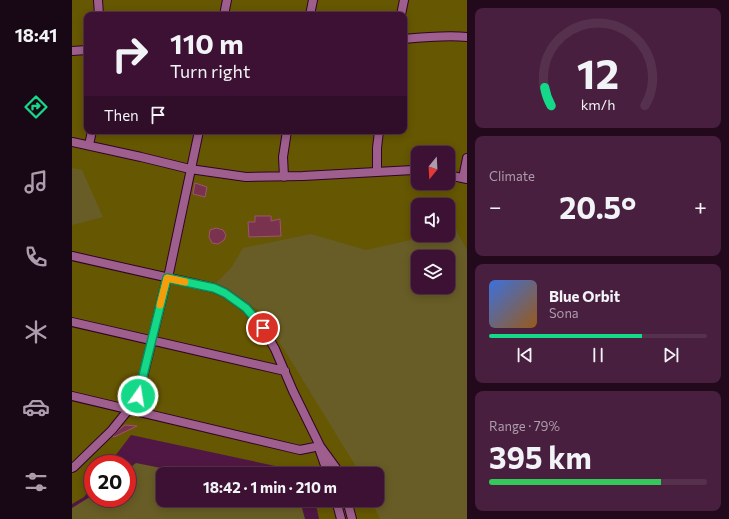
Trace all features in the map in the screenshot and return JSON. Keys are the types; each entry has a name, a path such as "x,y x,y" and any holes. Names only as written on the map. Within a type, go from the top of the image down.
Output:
{"lane":[{"path":"98,0 99,12"},
{"path":"225,12 227,0"},
{"path":"311,12 313,0"},
{"path":"402,12 404,0"},
{"path":"407,39 459,36 467,37"},
{"path":"72,51 84,50"},
{"path":"89,145 91,134"},
{"path":"72,468 132,410 152,340 167,278 198,134"},
{"path":"284,177 283,157 286,134"},
{"path":"377,172 379,134"},
{"path":"72,142 190,169 246,177 284,177 411,170"},
{"path":"455,177 465,179 467,158"},
{"path":"72,256 214,288 225,293 246,308 263,328 275,349 320,446 335,467"},
{"path":"72,322 285,371"},
{"path":"72,396 300,450 320,446"},
{"path":"320,446 320,451 326,467"},
{"path":"338,507 341,519"},
{"path":"349,507 352,519"}],"shaded area":[{"path":"72,0 467,0 467,519 319,519 316,507 384,507 384,467 280,467 131,435 116,455 84,455 84,497 72,504"},
{"path":"72,168 82,170 103,217 72,225"},
{"path":"456,230 467,250 467,519 380,519 374,507 384,507 384,467 356,467 262,312 214,285 231,268 243,248 311,234 366,250 411,240 411,242 455,242"},
{"path":"136,463 156,467 156,507 300,507 302,508 305,519 72,519 72,508 84,501 84,507 136,507"}],"building":[{"path":"195,183 207,187 205,197 193,194"},
{"path":"255,216 271,216 271,221 280,219 281,236 249,237 248,222 255,222"},
{"path":"216,228 223,230 226,235 224,240 218,244 212,243 209,237 210,230"},
{"path":"125,425 137,426 114,437 113,436 121,428"}],"slow traffic":[{"path":"160,305 167,278 185,282"}],"route":[{"path":"138,396 167,278 214,288 225,293 246,308 263,328"}]}
